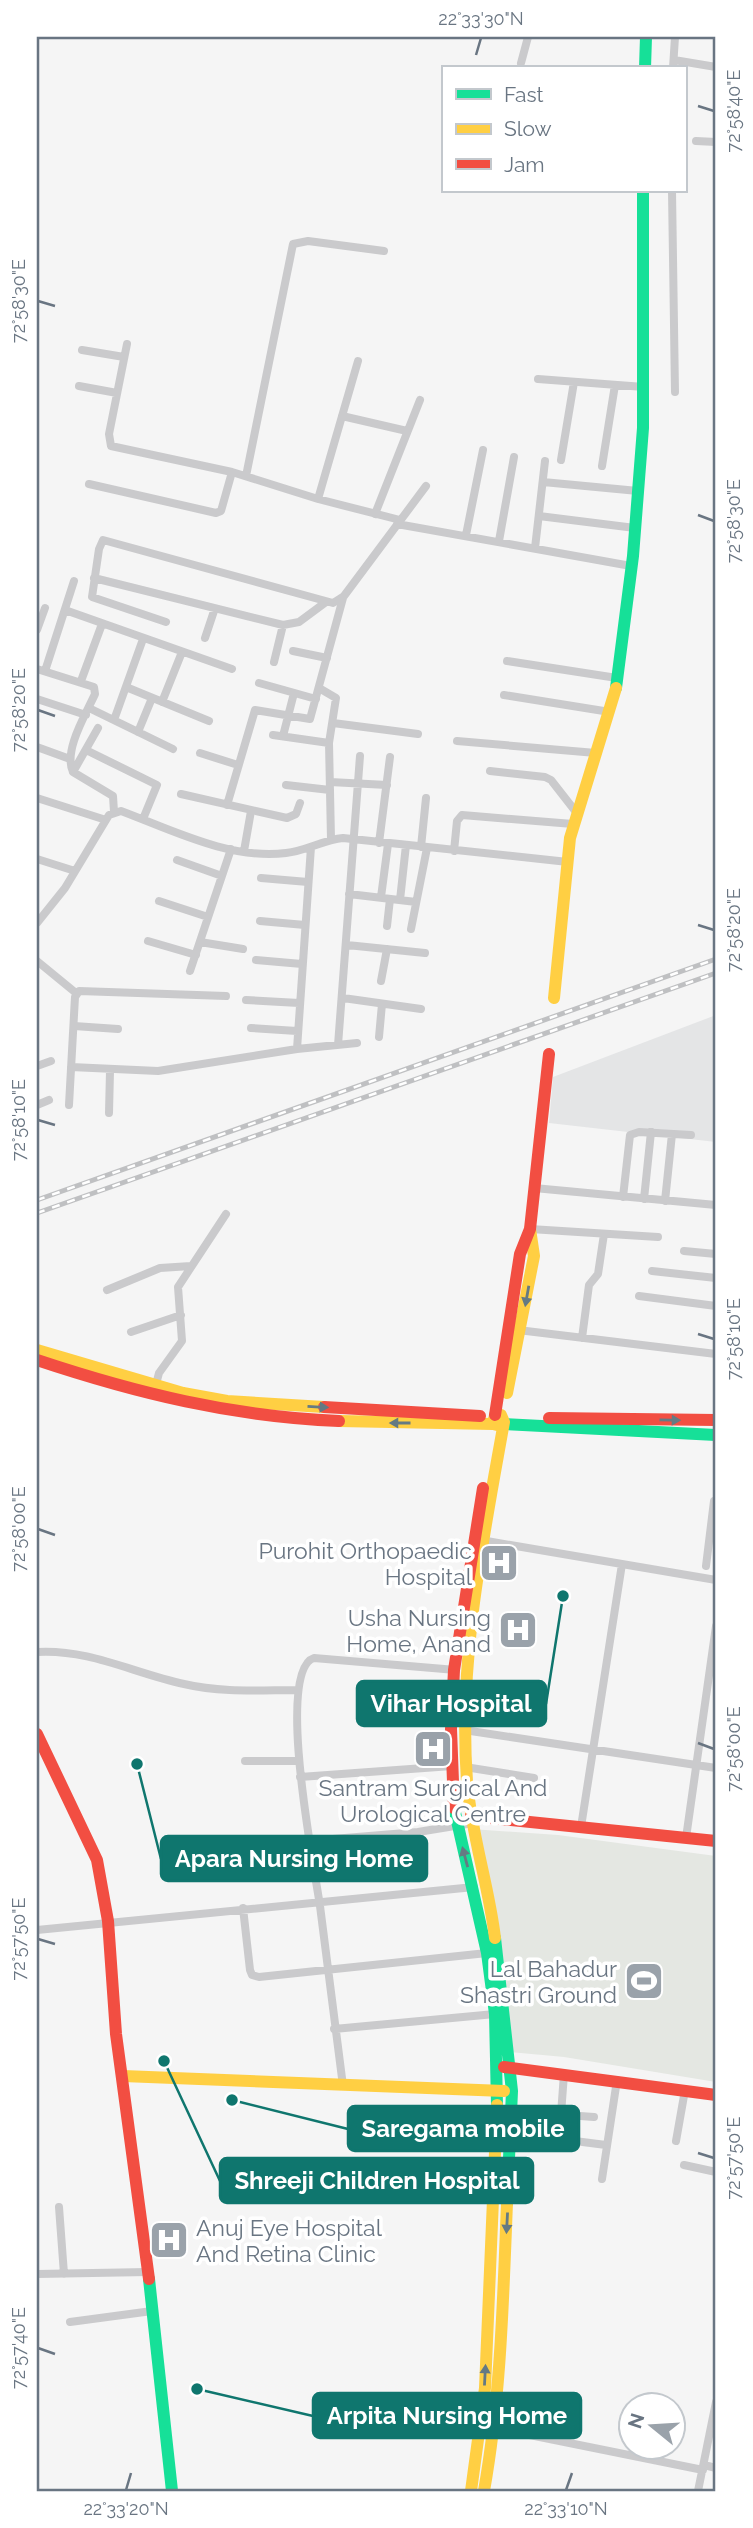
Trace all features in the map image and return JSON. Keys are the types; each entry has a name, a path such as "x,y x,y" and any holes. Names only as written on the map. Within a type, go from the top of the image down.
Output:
{"street":[{"path":"521,63 528,37"},
{"path":"645,66 646,37"},
{"path":"674,37 673,64 716,67"},
{"path":"696,141 716,142"},
{"path":"554,998 575,818 610,712 631,566 644,387 643,192"},
{"path":"672,192 674,392"},
{"path":"246,476 293,244 308,242 384,251"},
{"path":"127,344 109,434 111,446 232,472 399,522 631,566"},
{"path":"82,350 124,357"},
{"path":"317,499 358,361"},
{"path":"538,379 644,387"},
{"path":"561,460 574,382"},
{"path":"602,466 615,385"},
{"path":"79,386 117,393"},
{"path":"375,514 420,400"},
{"path":"342,416 407,431"},
{"path":"466,535 483,450"},
{"path":"499,541 514,457"},
{"path":"535,548 545,461"},
{"path":"89,484 216,513 221,511 232,472"},
{"path":"543,482 638,491"},
{"path":"166,622 96,599 92,593 100,543 107,540 326,603 339,601 426,486"},
{"path":"539,516 635,528"},
{"path":"94,578 283,625 299,622 326,603"},
{"path":"74,581 41,670 81,681 96,690 70,759 74,772 113,796 114,812"},
{"path":"226,805 256,710 309,720 344,596"},
{"path":"37,630 45,608"},
{"path":"205,638 215,608"},
{"path":"65,610 232,669"},
{"path":"81,681 102,624"},
{"path":"274,662 283,625"},
{"path":"114,720 143,639"},
{"path":"293,651 327,658"},
{"path":"162,702 182,652"},
{"path":"507,661 617,678"},
{"path":"259,683 316,699"},
{"path":"126,687 209,721"},
{"path":"319,688 336,698 330,743 331,839"},
{"path":"284,736 294,693"},
{"path":"504,695 610,712"},
{"path":"138,732 152,698"},
{"path":"37,699 114,720 173,749"},
{"path":"333,723 418,734"},
{"path":"74,772 98,729"},
{"path":"273,735 330,743"},
{"path":"457,741 596,753"},
{"path":"37,747 70,759"},
{"path":"86,750 157,785 143,819"},
{"path":"200,753 238,765"},
{"path":"338,1045 360,757"},
{"path":"390,757 383,843 390,899"},
{"path":"490,771 536,775 551,780 575,818"},
{"path":"286,785 387,785"},
{"path":"181,794 287,818 296,814 300,803"},
{"path":"37,798 106,821"},
{"path":"411,929 424,847 426,798"},
{"path":"38,924 106,821 114,812 121,811 231,849 244,851 284,853 331,839 568,862"},
{"path":"244,851 251,811"},
{"path":"454,850 457,821 463,815 575,818"},
{"path":"387,926 390,899 406,845"},
{"path":"297,1049 311,847"},
{"path":"190,971 231,849"},
{"path":"37,859 75,871"},
{"path":"177,860 222,876"},
{"path":"261,878 308,882"},
{"path":"349,894 416,902"},
{"path":"159,901 208,917"},
{"path":"260,921 305,925"},
{"path":"148,941 196,955"},
{"path":"200,942 243,949"},
{"path":"347,945 425,953"},
{"path":"381,981 387,949"},
{"path":"256,960 302,964"},
{"path":"37,961 76,993"},
{"path":"76,993 82,990 226,996"},
{"path":"69,1105 76,993"},
{"path":"343,999 421,1009"},
{"path":"246,1000 299,1003"},
{"path":"379,1037 382,1004"},
{"path":"74,1026 118,1029"},
{"path":"251,1028 298,1031"},
{"path":"71,1067 110,1071 177,1069 297,1049 357,1043"},
{"path":"471,2491 485,2388 498,2091 495,2014 487,1953 474,1886 457,1825 452,1766 460,1670 478,1540 515,1330 520,1254 530,1230 549,1054"},
{"path":"37,1066 51,1060"},
{"path":"109,1113 110,1071"},
{"path":"37,1105 49,1100"},
{"path":"623,1197 630,1135 634,1132 691,1135"},
{"path":"644,1199 651,1132"},
{"path":"665,1200 672,1134"},
{"path":"534,1188 716,1205"},
{"path":"154,1390 159,1373 182,1341 178,1287 226,1214"},
{"path":"530,1230 658,1237"},
{"path":"582,1338 589,1285 598,1274 604,1234"},
{"path":"684,1251 716,1254"},
{"path":"107,1290 160,1268 191,1266"},
{"path":"652,1271 716,1278"},
{"path":"639,1296 716,1306"},
{"path":"131,1332 181,1315"},
{"path":"515,1330 716,1354"},
{"path":"37,1350 154,1390"},
{"path":"37,1360 238,1413 318,1420 716,1419 714,1435 498,1420"},
{"path":"706,1566 713,1528 714,1501"},
{"path":"478,1540 716,1580"},
{"path":"581,1827 622,1564"},
{"path":"686,1838 716,1626"},
{"path":"37,1652 82,1653 160,1678 213,1690 298,1690"},
{"path":"343,2086 298,1761 298,1690 306,1664 314,1658 460,1670"},
{"path":"460,1670 472,1819 492,1914 512,2068 512,2133 495,2428 484,2491"},
{"path":"464,1730 716,1768"},
{"path":"37,1734 97,1860 108,1921 116,2034 148,2272 172,2491"},
{"path":"245,1761 298,1761"},
{"path":"300,1777 452,1766"},
{"path":"466,1767 534,1778"},
{"path":"309,1841 418,1832 457,1825 472,1819 716,1841"},
{"path":"37,1930 474,1886"},
{"path":"243,1908 252,1975 328,1970 487,1953"},
{"path":"334,2029 495,2014"},
{"path":"497,2066 716,2095"},
{"path":"561,2114 564,2074"},
{"path":"123,2076 512,2091"},
{"path":"602,2179 617,2080"},
{"path":"676,2141 685,2090"},
{"path":"512,2111 594,2117"},
{"path":"512,2133 606,2145"},
{"path":"684,2165 716,2172"},
{"path":"59,2207 64,2274"},
{"path":"37,2274 148,2272"},
{"path":"70,2322 152,2311"},
{"path":"698,2491 716,2402"},
{"path":"495,2428 703,2468 716,2468"}],"shaded area":[{"path":"716,1015 716,1142 549,1123 553,1077"},
{"path":"471,1829 558,1835 716,1856 716,2082 564,2057 510,2052"}],"railway":[{"path":"37,1200 716,959"},
{"path":"37,1213 716,973"}],"traffic: fast":[{"path":"645,66 646,37"},
{"path":"616,688 633,556 643,428 643,192"},
{"path":"503,1424 716,1435"},
{"path":"454,1808 487,1953 495,2014 497,2105"},
{"path":"495,1938 512,2091 507,2203"},
{"path":"149,2279 172,2491"}],"traffic: slow":[{"path":"554,998 570,838 616,688"},
{"path":"507,1393 534,1256 530,1229"},
{"path":"37,1350 183,1393 227,1401 324,1407"},
{"path":"495,1938 469,1801 465,1736 474,1600 504,1422 501,1415 495,1415 493,1424 501,1426"},
{"path":"339,1421 493,1424"},
{"path":"123,2076 504,2091"},
{"path":"471,2491 485,2388 497,2105"},
{"path":"484,2491 498,2383 507,2203"}],"traffic: jam":[{"path":"495,1415 520,1254 530,1229 549,1054"},
{"path":"37,1360 148,1393 223,1409 339,1421"},
{"path":"324,1407 480,1416"},
{"path":"549,1418 716,1420"},
{"path":"454,1808 451,1729 454,1670 483,1488"},
{"path":"37,1734 97,1860 108,1921 116,2034 149,2279"},
{"path":"471,1816 716,1841"},
{"path":"504,2067 716,2095"}],"place":[{"name":"Purohit Orthopaedic Hospital","path":"499,1563"},
{"name":"Vihar Hospital","path":"563,1596"},
{"name":"Usha Nursing Home, Anand","path":"518,1630"},
{"name":"Santram Surgical And Urological Centre","path":"433,1749"},
{"name":"Apara Nursing Home","path":"137,1764"},
{"name":"Lal Bahadur Shastri Ground","path":"644,1981"},
{"name":"Shreeji Children Hospital","path":"164,2061"},
{"name":"Saregama mobile","path":"232,2100"},
{"name":"Anuj Eye Hospital And Retina Clinic","path":"169,2240"},
{"name":"Arpita Nursing Home","path":"197,2389"}]}
